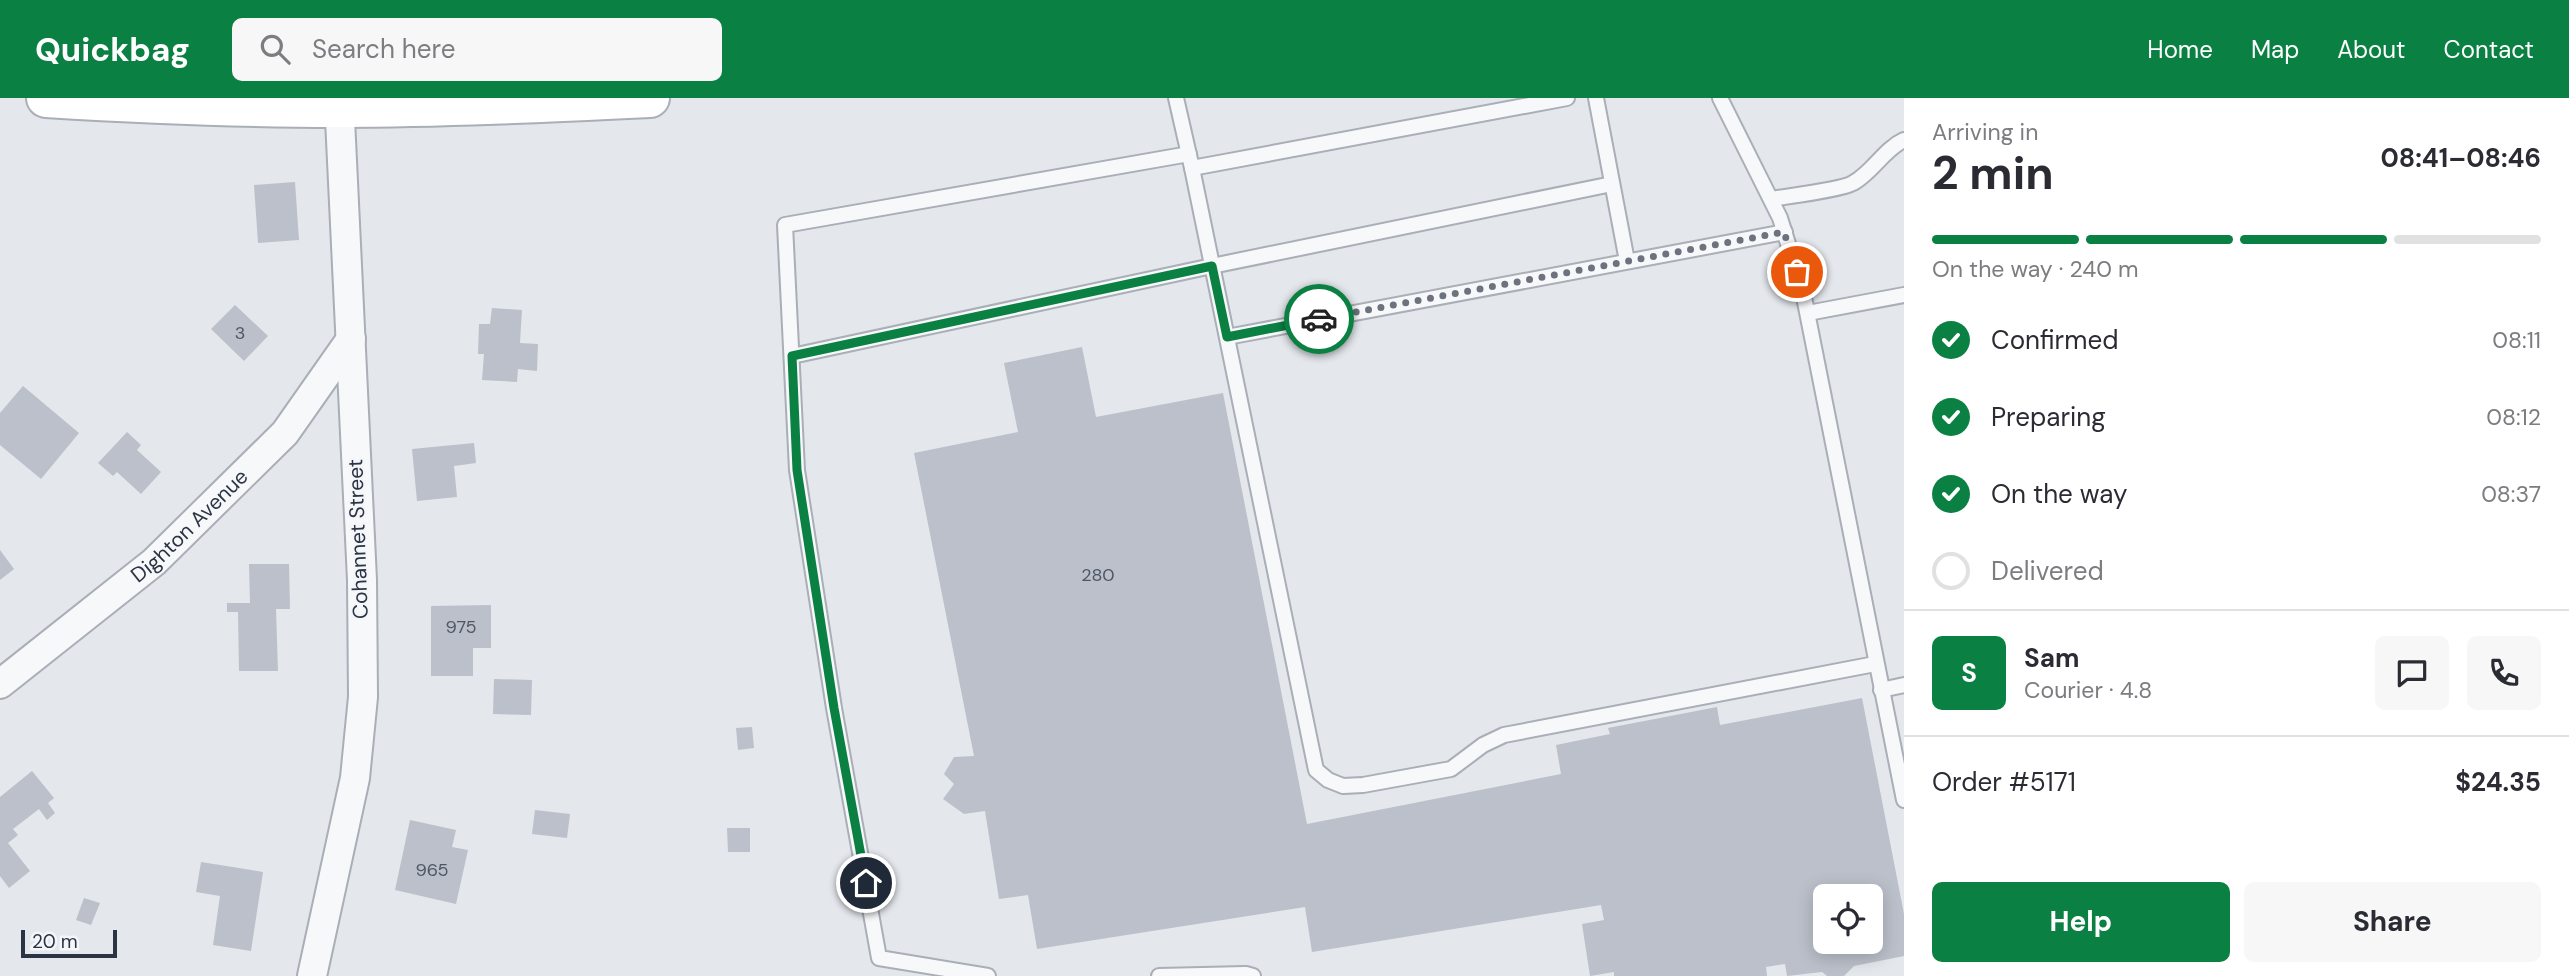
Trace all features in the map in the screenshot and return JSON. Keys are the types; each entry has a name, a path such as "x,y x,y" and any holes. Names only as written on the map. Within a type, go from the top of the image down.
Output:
{"main road":[{"path":"46,98 183,106 523,104 650,98"}],"street":[{"name":"Cohannet Street","path":"312,976 355,778 363,697 362,580 339,103"},
{"name":"Dighton Avenue","path":"0,684 154,562 285,433 351,339"}],"lane":[{"path":"1176,98 1316,770 1328,780 1343,786 1363,785 1451,769 1483,744 1504,735 1875,664"},
{"path":"988,976 879,958 834,708 797,470 785,225 1567,98"},
{"path":"1596,98 1627,261"},
{"path":"1720,98 1771,199 1784,232 1808,313 1846,500 1875,664 1904,800"},
{"path":"1771,199 1852,185 1904,139"},
{"path":"792,356 1612,184"},
{"path":"1227,337 1784,232"},
{"path":"1808,313 1904,295"},
{"path":"1881,690 1904,685"},
{"path":"1159,976 1253,976"}],"building":[{"path":"295,182 299,240 258,243 254,185"},
{"path":"235,305 268,336 244,361 211,329"},
{"path":"492,308 522,310 520,343 538,344 537,371 518,369 517,382 482,380 484,354 478,354 479,324 490,324"},
{"path":"1082,347 1096,417 1223,393 1307,824 1561,774 1556,745 1610,734 1608,728 1717,707 1720,725 1862,698 1904,914 1904,956 1854,966 1844,976 1827,976 1822,972 1787,976 1785,964 1766,967 1767,976 1614,976 1614,972 1590,976 1582,924 1604,920 1601,905 1312,952 1305,907 1037,949 1028,895 999,899 985,811 964,814 943,799 954,784 944,774 954,757 974,756 914,453 1018,432 1004,363"},
{"path":"23,386 79,433 41,479 0,445 0,413"},
{"path":"127,432 141,445 137,450 161,472 141,494 117,472 113,476 98,463"},
{"path":"474,443 476,463 454,466 457,497 417,501 412,449"},
{"path":"0,550 14,569 0,580"},
{"path":"249,564 289,564 290,609 276,609 278,671 239,671 238,612 227,612 227,603 250,603"},
{"path":"491,605 491,648 473,648 473,676 431,676 431,606"},
{"path":"494,679 532,680 531,715 493,714"},
{"path":"752,727 754,748 738,750 736,728"},
{"path":"32,771 54,798 48,803 55,813 47,820 39,809 13,829 18,835 8,843 30,871 9,888 0,876 0,797"},
{"path":"535,810 570,814 567,838 532,834"},
{"path":"410,820 456,830 452,847 468,850 456,904 395,890"},
{"path":"727,828 750,828 750,852 728,852"},
{"path":"201,862 263,872 251,951 213,945 220,896 196,892"},
{"path":"84,898 100,903 91,925 76,920"}],"way so far":[{"path":"1319,319 1784,232 1797,272"}],"route":[{"path":"866,883 834,708 797,470 792,356 1212,266 1227,337 1319,319"}]}
